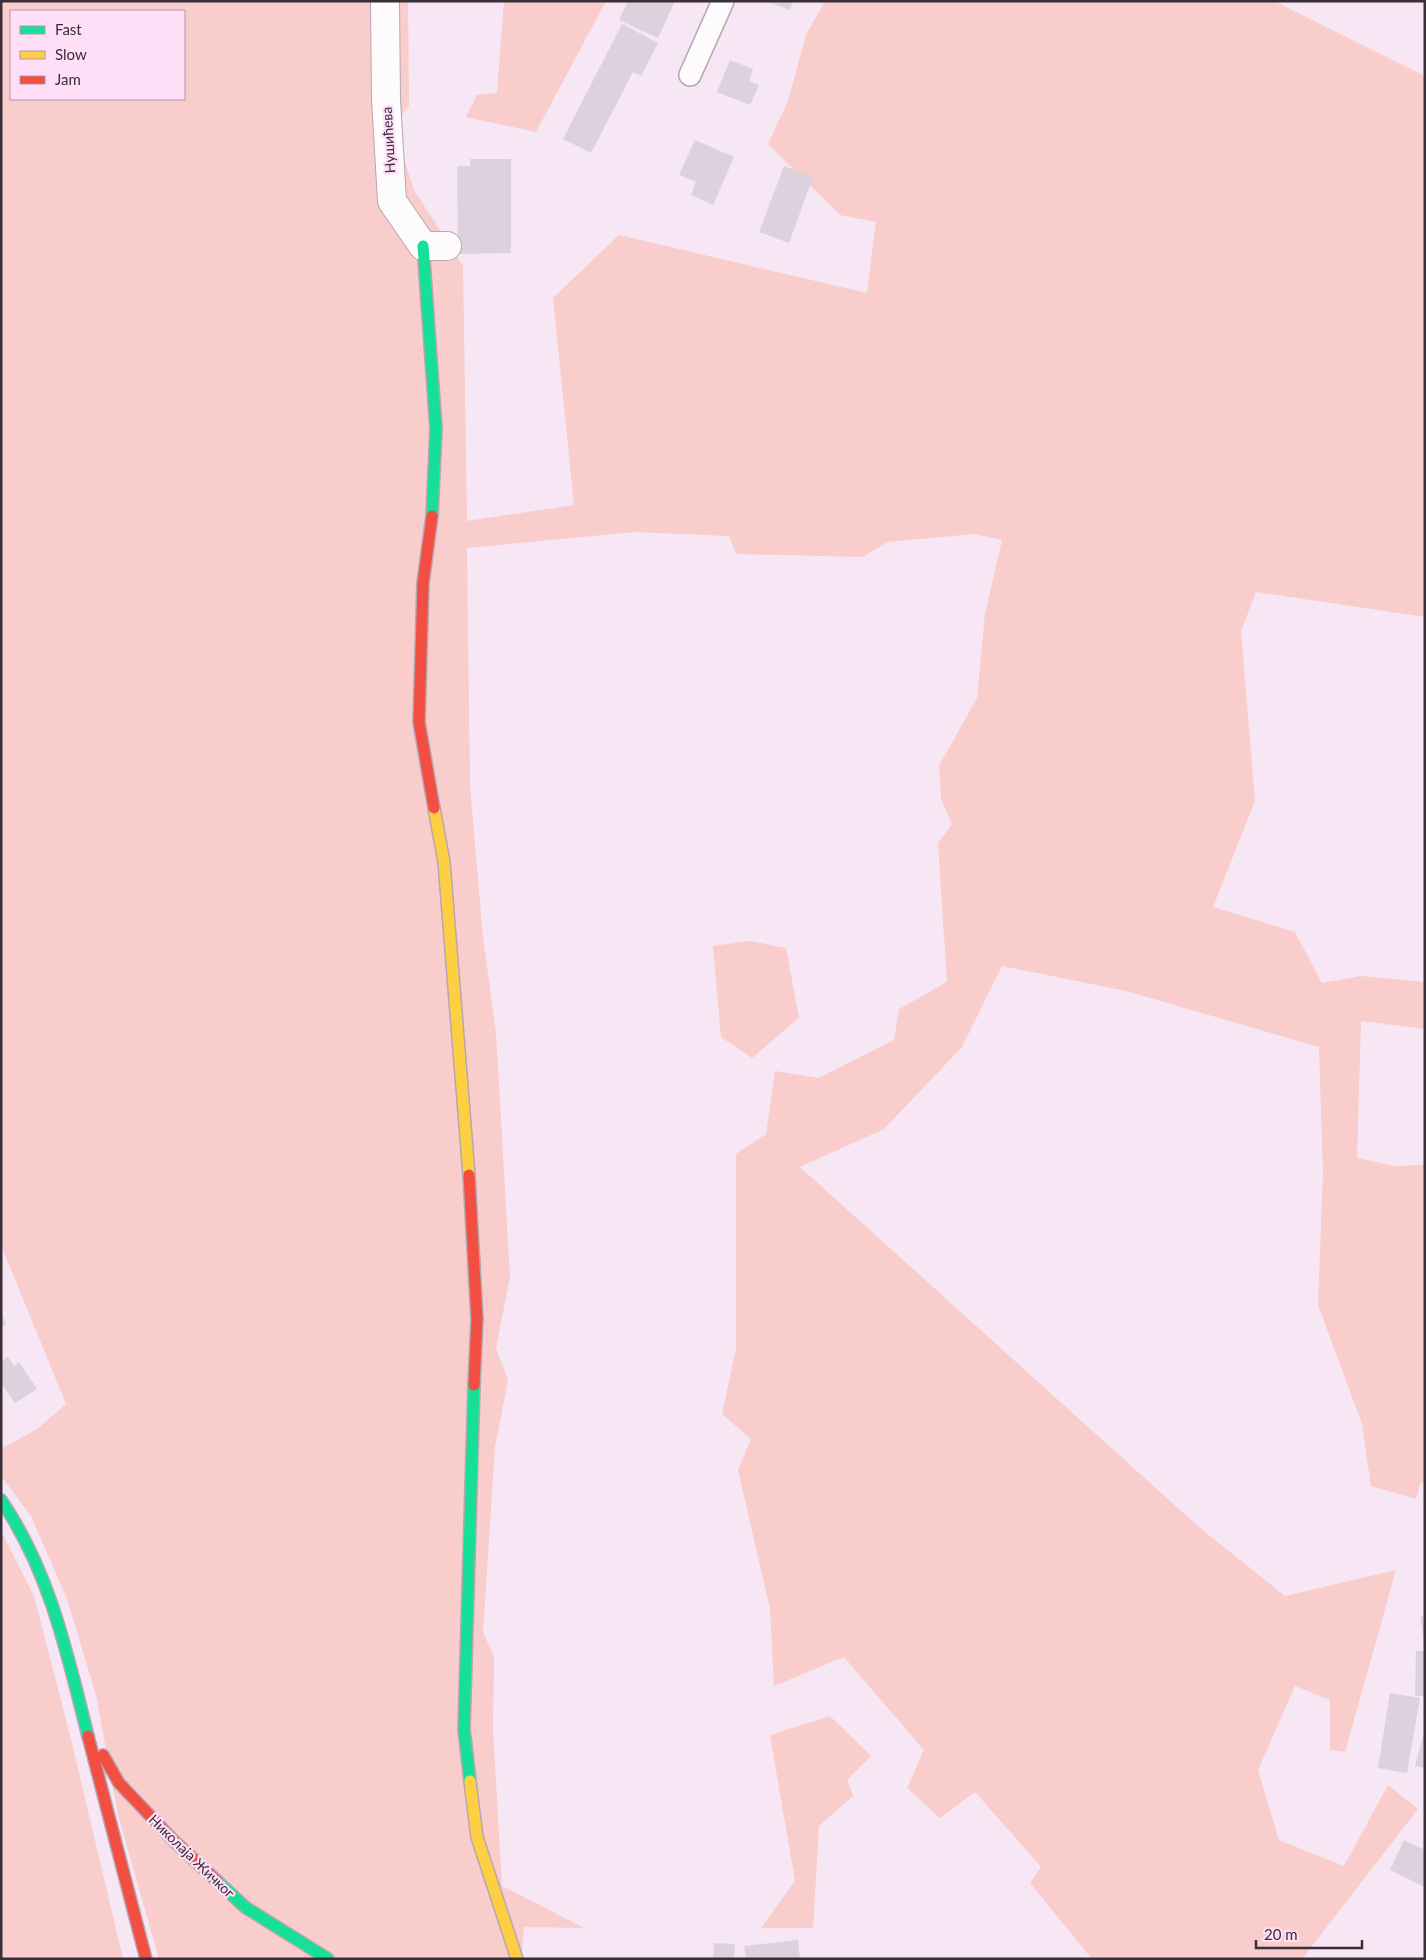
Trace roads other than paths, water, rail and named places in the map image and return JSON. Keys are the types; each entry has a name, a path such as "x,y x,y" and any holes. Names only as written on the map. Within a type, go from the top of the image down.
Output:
{"street":[{"name":"Нушићева","path":"385,1 386,100 392,201 435,246"},
{"path":"435,246 436,429 431,534 423,583 419,722 444,862 469,1181 477,1319 470,1460 464,1729 477,1837 517,1959"},
{"name":"Николаја Жичког","path":"1,1500 12,1515 26,1541 51,1600 146,1959"},
{"name":"Николаја Жичког","path":"85,1724 119,1783 174,1842 245,1907 328,1959"}],"lane":[{"path":"690,75 724,1"}]}
